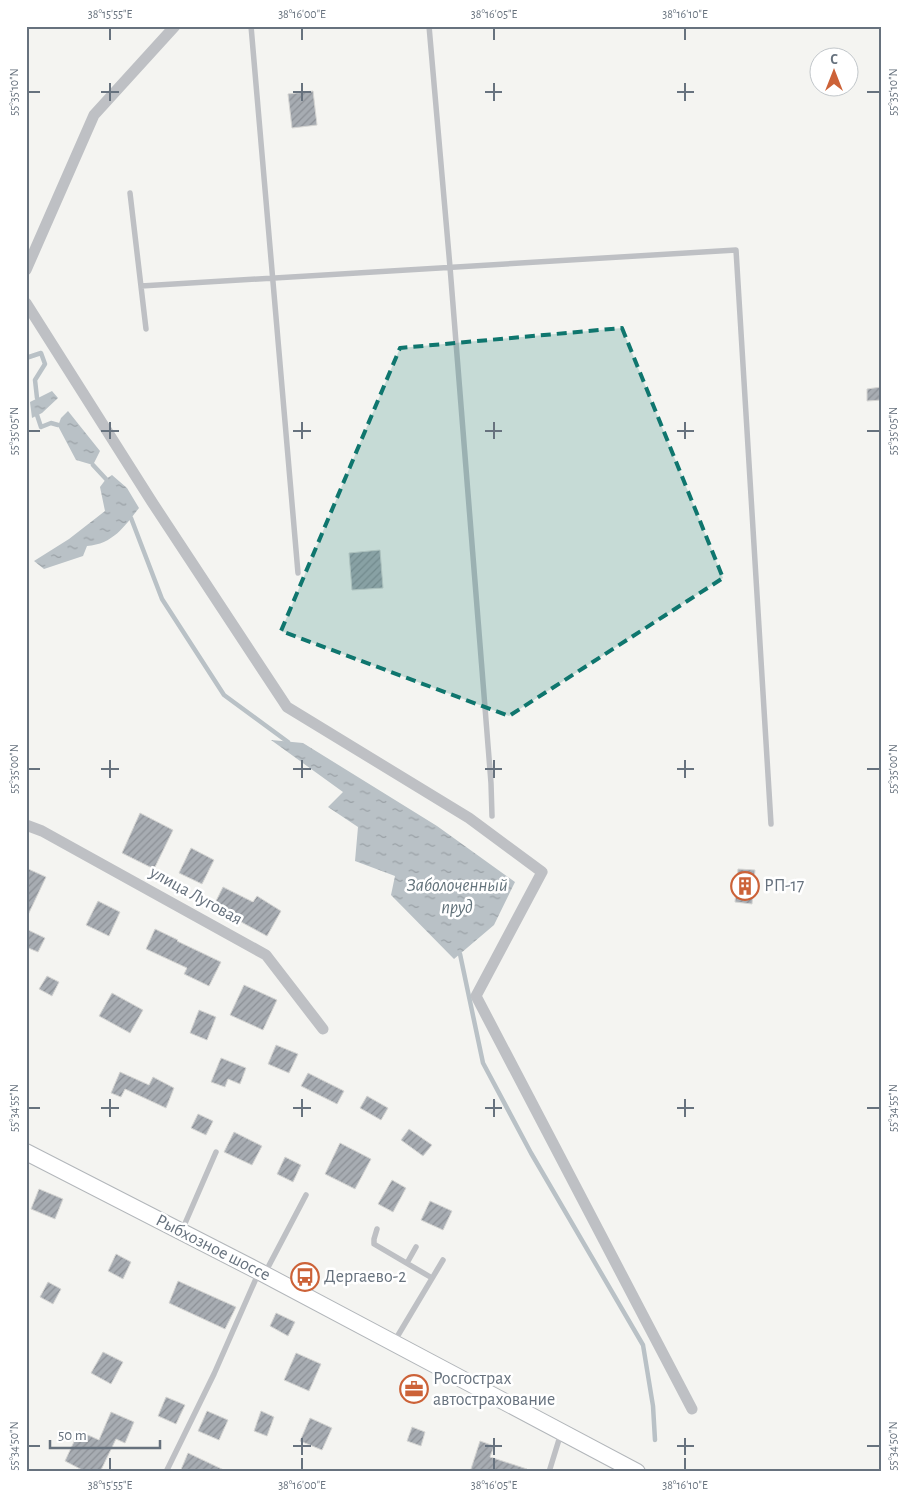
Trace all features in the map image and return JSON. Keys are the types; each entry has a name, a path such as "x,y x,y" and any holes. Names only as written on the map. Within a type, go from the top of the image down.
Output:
{"main road":[{"name":"Рыбхозное шоссе","path":"26,1152 262,1273 637,1472"}],"street":[{"path":"26,270 94,115 175,26"},
{"path":"26,303 152,502 287,707 470,818 542,872 476,996 692,1409"},
{"name":"улица Луговая","path":"26,825 42,831 266,955 323,1029"}],"lane":[{"path":"252,26 298,573"},
{"path":"429,26 450,267 491,783 492,816"},
{"path":"130,193 146,329"},
{"path":"141,286 736,250 771,824"},
{"path":"183,1228 216,1152"},
{"path":"166,1472 262,1273 306,1195"},
{"path":"377,1229 374,1244 432,1278"},
{"path":"408,1263 416,1247"},
{"path":"394,1343 443,1260"},
{"path":"549,1472 562,1432"}],"highlighted area":[{"path":"622,328 723,578 509,716 281,631 400,348"}],"water":[{"path":"52,391 58,398 42,413 32,418 30,402"},
{"path":"68,411 100,451 93,465 76,460 58,426 61,418"},
{"path":"112,475 127,488 139,508 123,528 104,542 87,546 83,556 44,569 34,561 69,539 105,511 100,487"},
{"name":"Заболоченный пруд","path":"271,740 303,743 437,826 515,882 494,925 454,959 391,895 395,876 355,861 358,827 328,807 343,792"}],"building":[{"path":"313,91 317,125 292,128 288,94"},
{"path":"881,387 881,400 867,401 867,389"},
{"path":"380,550 383,588 352,590 349,553"},
{"path":"140,813 173,830 154,869 122,853"},
{"path":"191,848 214,860 202,884 179,873"},
{"path":"26,868 46,877 26,919"},
{"name":"РП-17","path":"738,869 755,870 752,904 735,902"},
{"path":"223,887 253,902 257,896 281,911 267,936 232,917 230,921 211,911"},
{"path":"98,901 120,912 109,936 86,925"},
{"path":"26,929 45,938 38,952 26,947"},
{"path":"155,929 221,962 209,986 184,974 187,968 146,949"},
{"path":"47,976 59,982 52,996 39,989"},
{"path":"244,985 277,1000 263,1030 230,1015"},
{"path":"112,993 143,1010 130,1033 99,1016"},
{"path":"199,1010 216,1017 207,1040 190,1033"},
{"path":"276,1045 298,1054 289,1073 268,1064"},
{"path":"221,1058 246,1068 240,1084 228,1079 225,1087 211,1082"},
{"path":"120,1072 149,1085 153,1077 174,1088 166,1108 125,1089 121,1097 111,1093"},
{"path":"308,1073 344,1091 337,1104 301,1086"},
{"path":"367,1096 388,1108 381,1120 360,1108"},
{"path":"198,1114 213,1121 206,1135 191,1128"},
{"path":"409,1129 432,1145 423,1156 401,1140"},
{"path":"234,1132 262,1146 252,1165 224,1152"},
{"path":"340,1143 371,1159 355,1189 325,1174"},
{"path":"285,1157 301,1165 293,1182 277,1174"},
{"path":"392,1180 406,1188 393,1212 378,1204"},
{"path":"39,1189 63,1199 55,1219 31,1209"},
{"path":"430,1201 452,1211 443,1230 421,1220"},
{"path":"116,1254 131,1262 123,1279 108,1271"},
{"path":"178,1281 236,1307 225,1329 169,1303"},
{"path":"48,1282 61,1289 53,1304 40,1297"},
{"path":"276,1313 295,1322 288,1336 270,1326"},
{"path":"103,1352 123,1362 111,1384 91,1373"},
{"path":"296,1353 321,1364 309,1391 284,1380"},
{"path":"166,1397 185,1405 176,1424 158,1416"},
{"path":"207,1411 228,1420 219,1440 198,1431"},
{"path":"261,1411 274,1417 267,1436 254,1431"},
{"path":"111,1412 134,1422 125,1443 116,1439 100,1472 86,1472 65,1461 79,1431 99,1440"},
{"path":"310,1418 332,1428 322,1450 300,1441"},
{"path":"412,1427 425,1432 421,1446 407,1441"},
{"path":"480,1441 494,1446 490,1457 527,1469 527,1472 470,1472"},
{"path":"188,1453 228,1472 180,1472"}],"waterway":[{"path":"26,358 41,353 45,364 35,380 37,398"},
{"path":"37,415 41,427 51,423 58,425"},
{"path":"93,465 106,479"},
{"path":"131,518 162,599 224,695 288,742"},
{"path":"460,954 483,1063 531,1153 643,1345 653,1406 655,1440"}],"place":[{"name":"РП-17","path":"745,886"},
{"name":"Дергаево-2","path":"305,1277"},
{"name":"Росгострах автострахование","path":"414,1389"}]}
